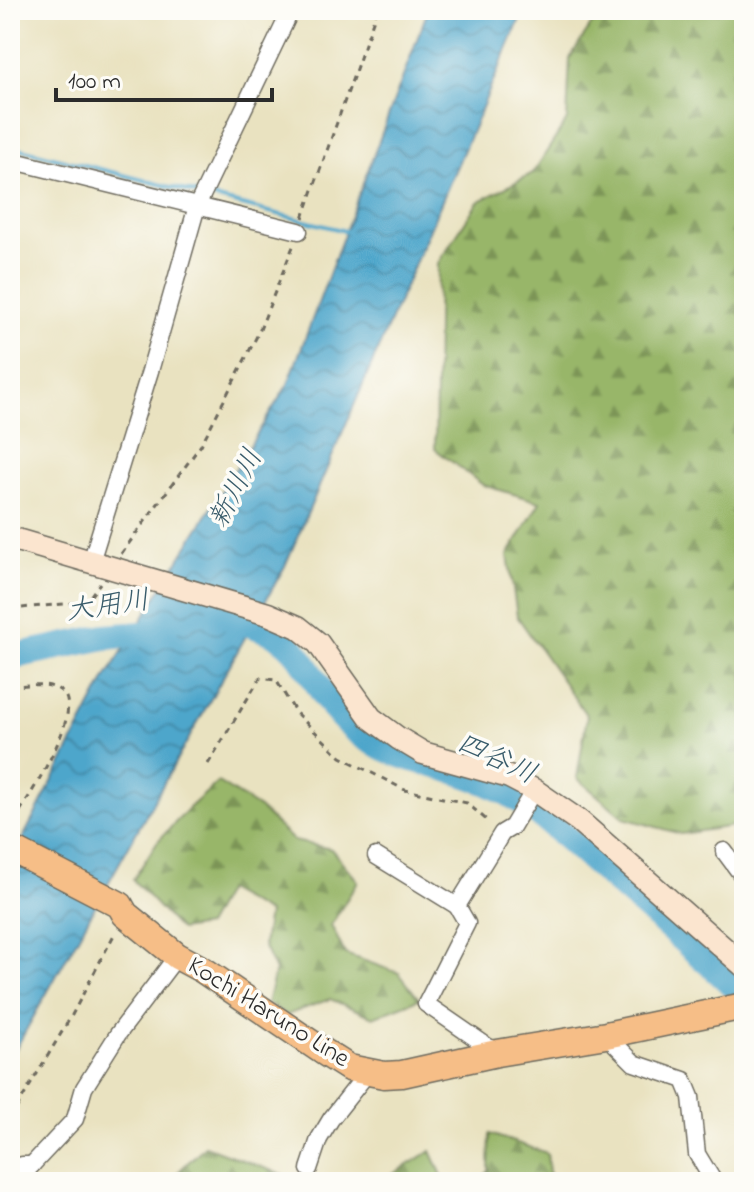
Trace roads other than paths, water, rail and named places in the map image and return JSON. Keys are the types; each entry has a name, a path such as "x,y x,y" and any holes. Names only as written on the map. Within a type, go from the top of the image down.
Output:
{"main road":[{"name":"Kochi Haruno Line","path":"10,848 123,909 177,956 203,970 349,1068 384,1075 402,1074 742,1006"}],"street":[{"path":"101,565 150,371 197,206 291,10"},
{"path":"10,160 197,206 302,223"},
{"path":"10,538 268,614 298,627 318,643 371,718 423,753 509,777 531,795 579,821 744,966"},
{"path":"457,906 531,795"},
{"path":"724,851 744,878"},
{"path":"376,856 457,906 467,923 426,1004 497,1053"},
{"path":"26,1182 28,1169 75,1119 84,1088 118,1034 177,956"},
{"path":"606,1035 634,1063 684,1080 691,1097 697,1154 714,1182"},
{"path":"309,1169 319,1139 331,1119 368,1072"},
{"path":"10,1174 22,1165 32,1165"}],"water":[{"name":"新川川","path":"428,10 524,10 285,566 10,1059 10,863 107,676 288,384"}],"waterway":[{"path":"10,146 198,194"},
{"path":"206,196 349,232"},
{"name":"四谷川","path":"219,614 263,629 284,640 304,662 334,709 365,738 403,756 483,781 538,813 744,995"},
{"name":"大用川","path":"10,657 105,637 165,632"}]}
